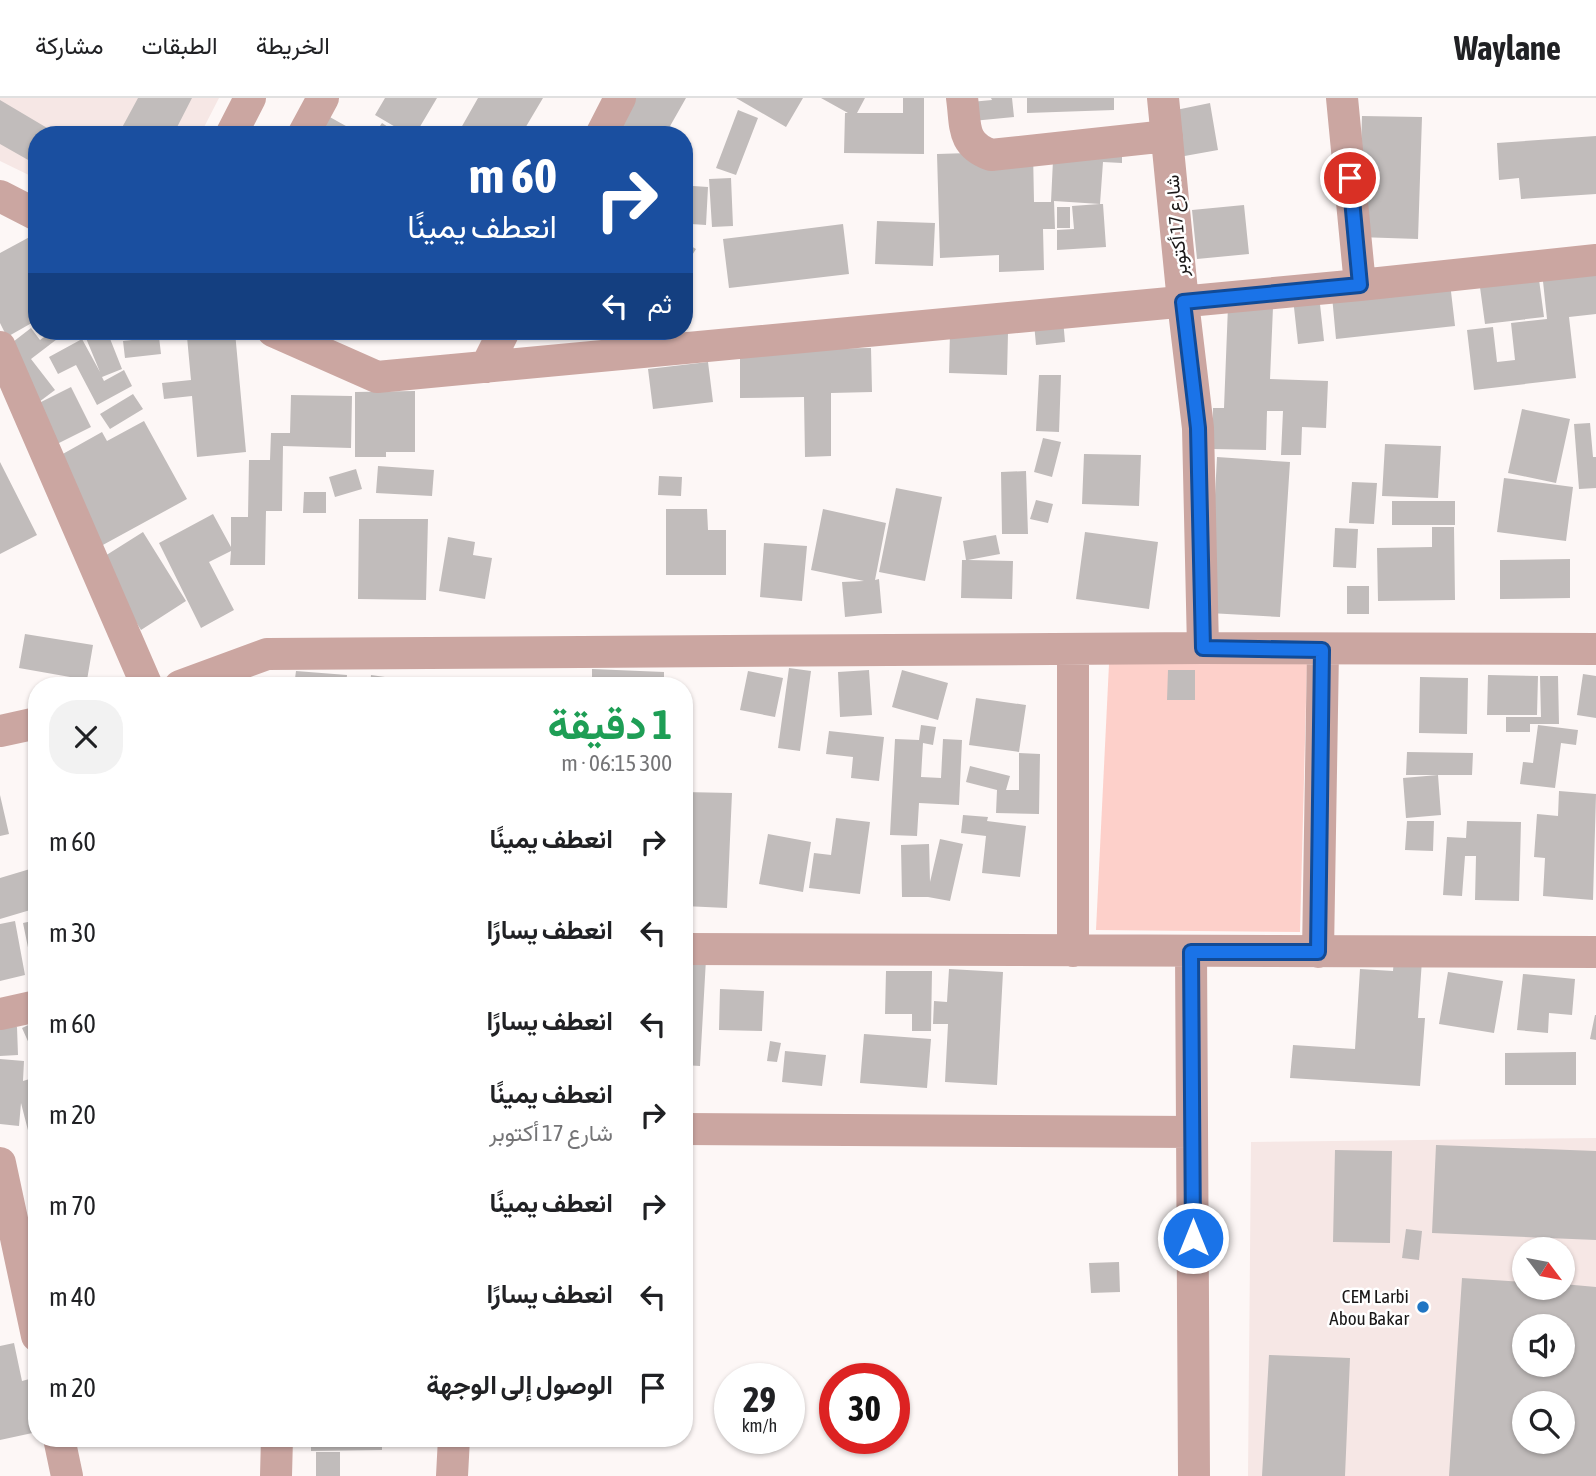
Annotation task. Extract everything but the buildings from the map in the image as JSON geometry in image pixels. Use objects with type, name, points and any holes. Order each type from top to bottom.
[{"type":"street","points":[[236,126],[250,98]]},
{"type":"street","points":[[308,126],[323,98]]},
{"type":"street","points":[[606,126],[620,98]]},
{"type":"street","points":[[962,98],[968,140],[978,150],[992,155],[1167,136]]},
{"type":"street","name":"شارع 17 أكتوبر","points":[[1163,98],[1198,428],[1203,648]]},
{"type":"street","points":[[1342,98],[1360,285]]},
{"type":"street","points":[[0,195],[28,210]]},
{"type":"street","points":[[293,340],[377,377],[1183,302],[1596,260]]},
{"type":"street","points":[[486,367],[500,340]]},
{"type":"street","points":[[0,347],[143,677]]},
{"type":"street","points":[[204,677],[267,654],[1203,648],[1596,649]]},
{"type":"street","points":[[1073,650],[1073,951]]},
{"type":"street","points":[[1318,952],[1322,650]]},
{"type":"street","points":[[0,731],[28,725]]},
{"type":"street","points":[[693,948],[1596,952]]},
{"type":"street","points":[[1191,952],[1194,1476]]},
{"type":"street","points":[[0,1014],[28,1008]]},
{"type":"street","points":[[693,1129],[1192,1132]]},
{"type":"street","points":[[0,1163],[15,1202],[28,1281]]},
{"type":"street","points":[[61,1447],[66,1476]]},
{"type":"street","points":[[276,1476],[277,1447]]},
{"type":"street","points":[[452,1476],[454,1447]]},
{"type":"shaded area","points":[[0,98],[219,98],[205,126],[28,126],[28,175],[0,161]]},
{"type":"shaded area","points":[[1307,663],[1300,932],[1096,930],[1109,664]]},
{"type":"shaded area","name":"CEM Larbi Abou Bakar","points":[[1596,1138],[1596,1476],[1248,1476],[1251,1142]]},
{"type":"place","name":"CEM Larbi Abou Bakar","points":[[1423,1307]]},
{"type":"route","points":[[1193,1238],[1191,952],[1318,952],[1322,650],[1203,648],[1198,428],[1183,302],[1360,285],[1350,178]]}]
